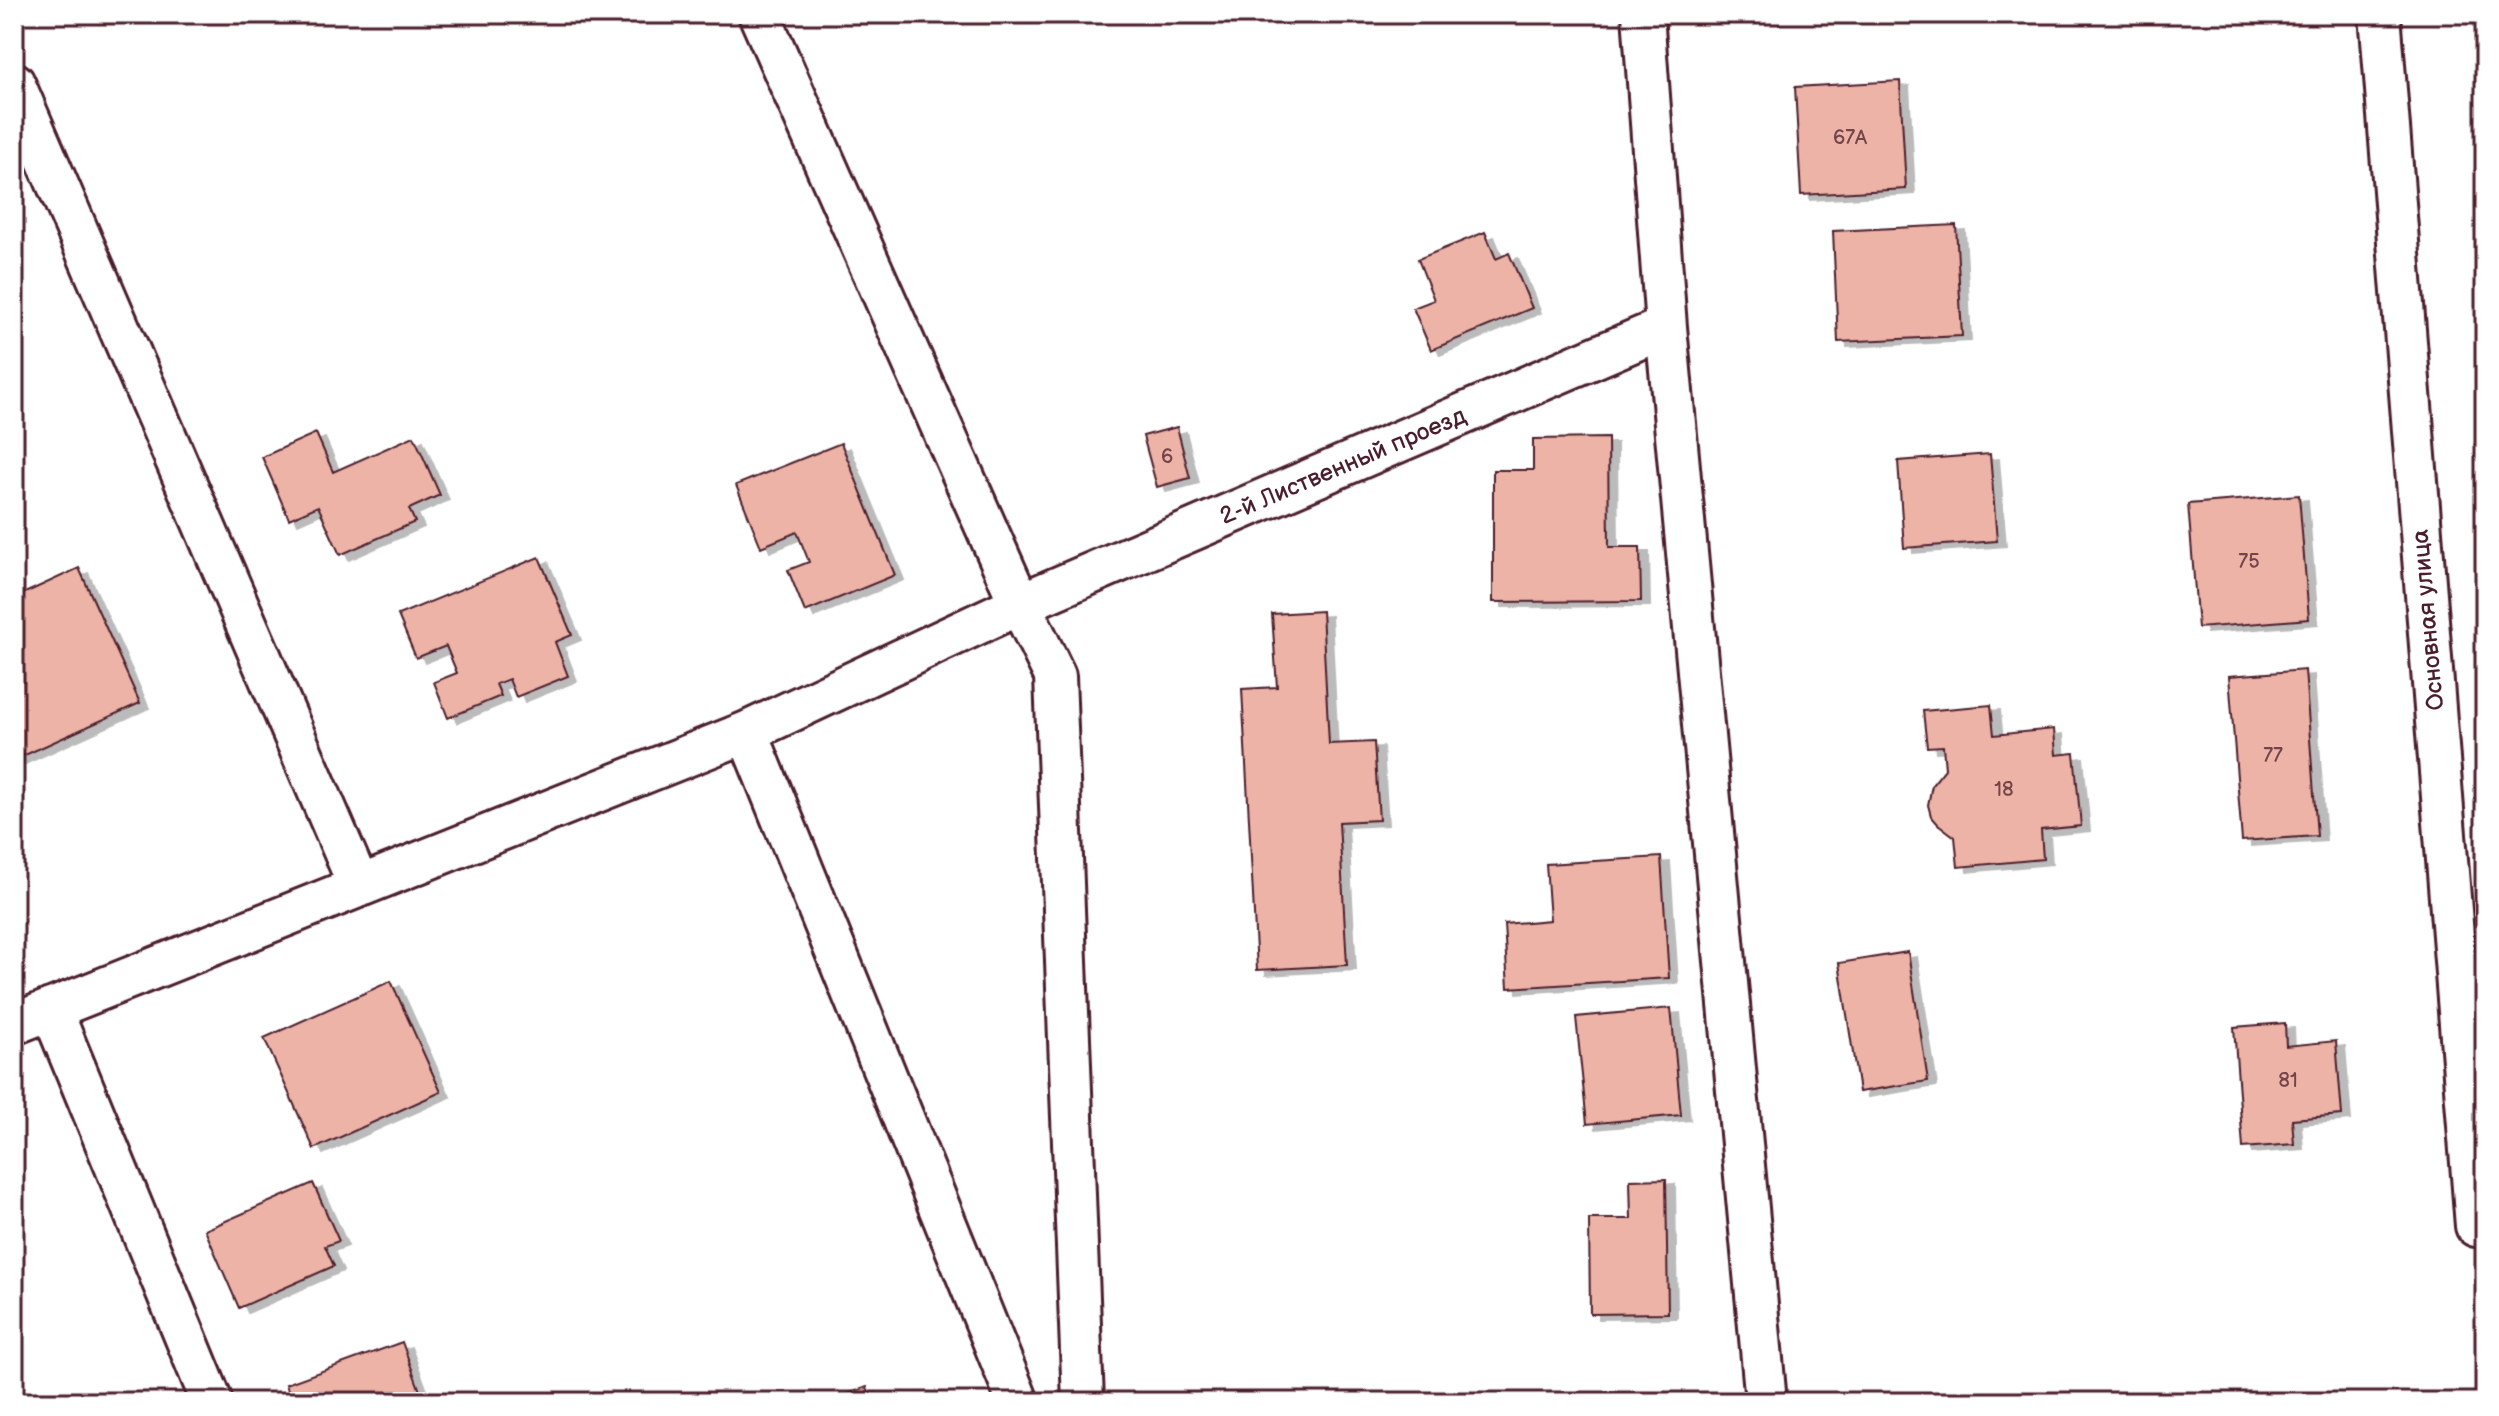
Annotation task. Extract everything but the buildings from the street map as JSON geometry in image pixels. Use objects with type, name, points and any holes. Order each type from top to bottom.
[{"type":"street","points":[[759,14],[1020,604],[1055,676],[1083,1402]]},
{"type":"street","points":[[1643,14],[1666,327],[1766,1402]]},
{"type":"street","name":"Основная улица","points":[[2380,14],[2476,1226]]},
{"type":"street","points":[[14,83],[359,886]]},
{"type":"street","name":"2-й Лиственный проезд","points":[[14,1024],[747,732],[1020,604],[1666,327]]},
{"type":"street","points":[[747,732],[1018,1402]]},
{"type":"street","points":[[51,1009],[212,1402]]}]
